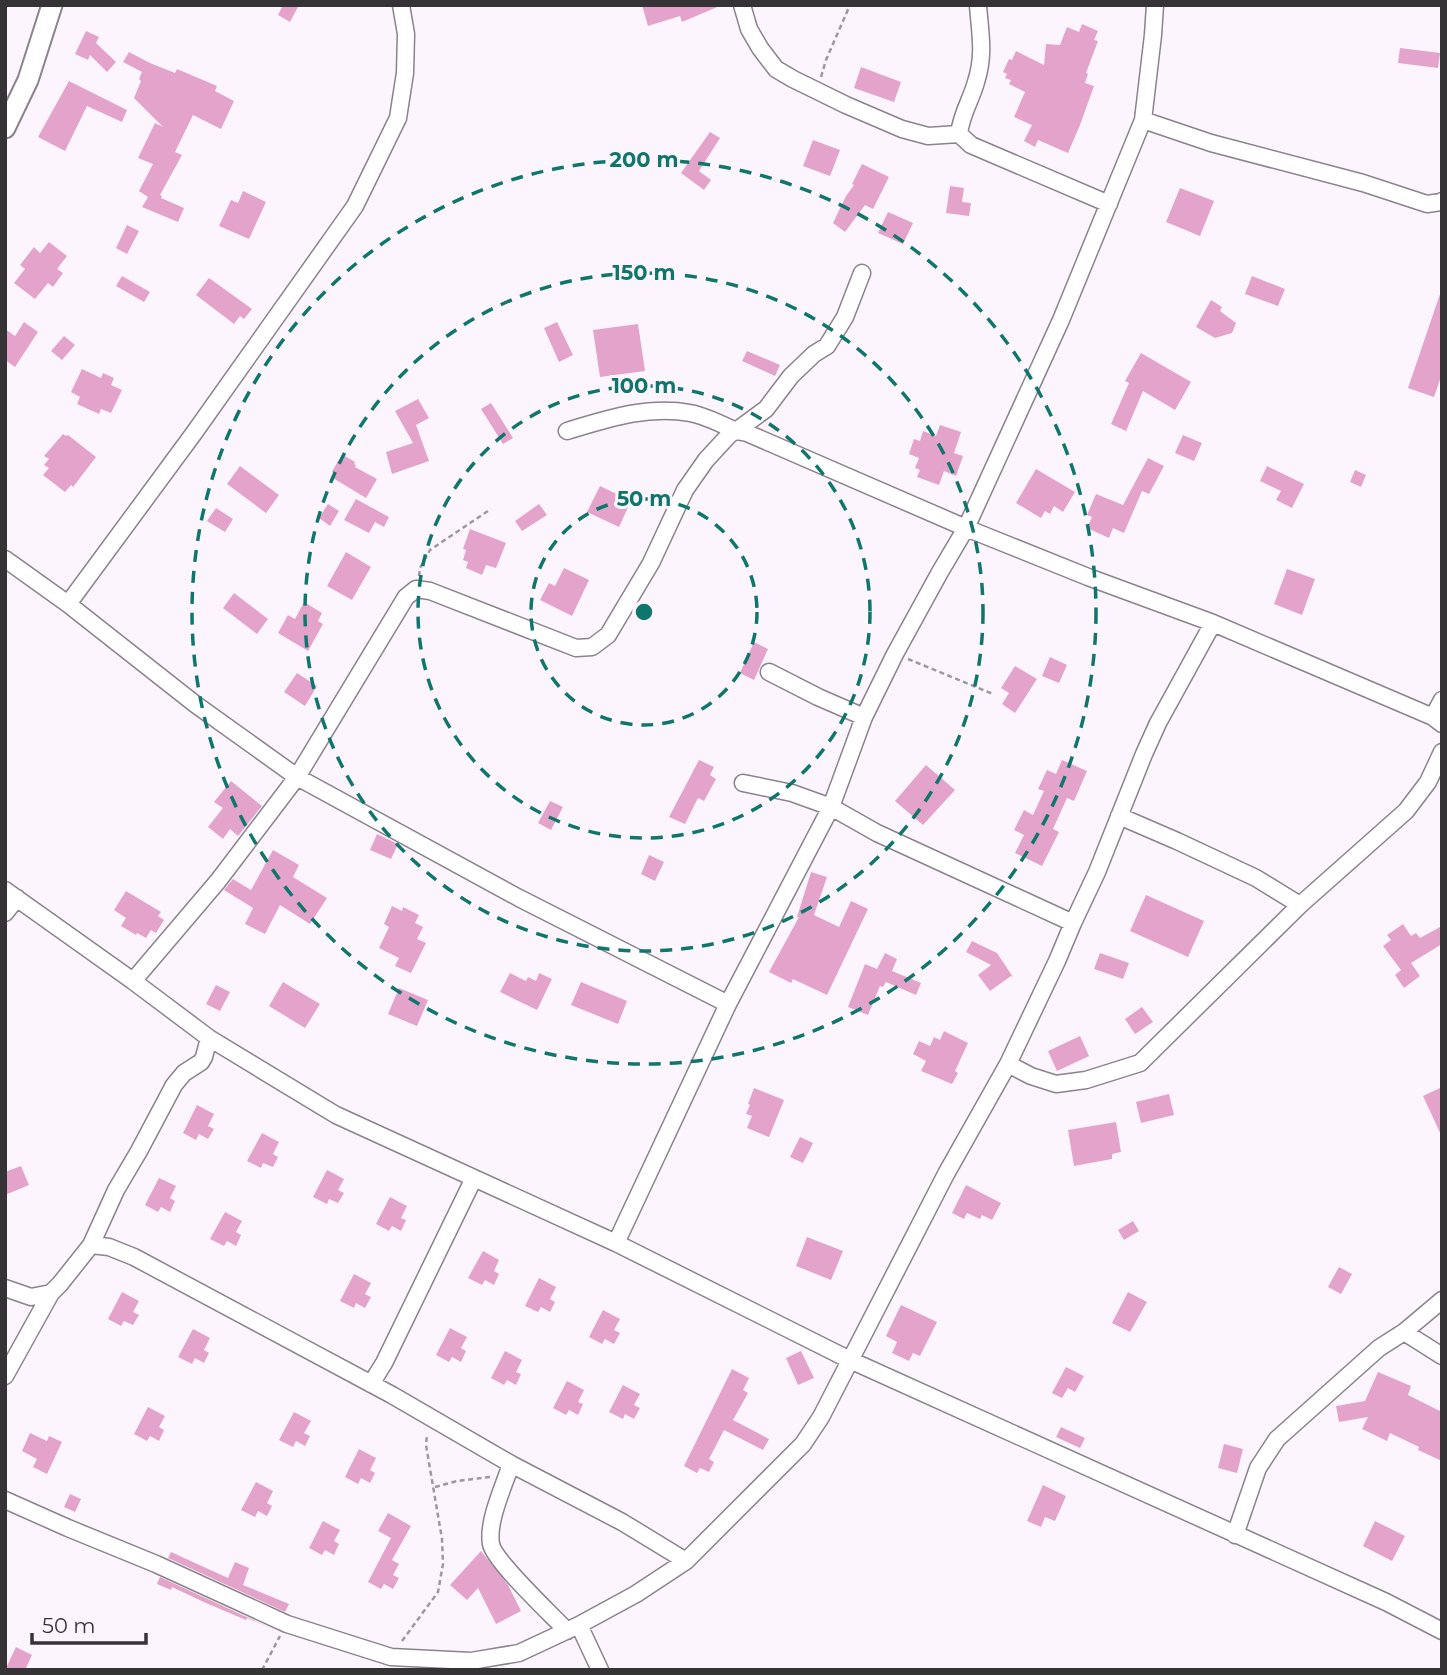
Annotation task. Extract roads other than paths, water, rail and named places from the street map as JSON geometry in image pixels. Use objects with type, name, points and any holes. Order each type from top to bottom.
[{"type":"street","points":[[5,128],[28,80],[52,5]]},
{"type":"street","points":[[68,604],[194,433],[355,206],[398,118],[405,72],[406,34],[401,5]]},
{"type":"street","points":[[742,5],[749,29],[760,48],[776,69],[793,79],[902,129],[928,135],[959,134],[971,145],[1109,204]]},
{"type":"street","points":[[959,134],[960,122],[976,82],[982,56],[978,5]]},
{"type":"street","points":[[616,1243],[728,1004],[831,807],[864,717],[895,654],[966,528],[1061,320],[1143,120],[1155,5]]},
{"type":"street","points":[[1143,120],[1211,143],[1363,183],[1427,204],[1442,202]]},
{"type":"street","points":[[133,981],[218,881],[297,777],[406,597],[416,589],[430,591],[576,648],[592,647],[608,635],[645,573],[685,490],[706,460],[730,435],[766,409],[791,376],[814,354],[827,346],[845,317],[862,273]]},
{"type":"street","points":[[567,431],[626,414],[658,411],[690,413],[747,433],[966,528],[1088,577],[1213,623],[1438,721],[1442,700]]},
{"type":"street","points":[[5,559],[68,604],[195,704],[297,777],[519,898],[728,1004]]},
{"type":"street","points":[[5,1500],[156,1564],[287,1624],[391,1657],[471,1661],[519,1653],[636,1594],[686,1561],[803,1444],[821,1417],[946,1174],[1008,1064],[1097,872],[1158,723],[1213,623]]},
{"type":"street","points":[[769,672],[818,698],[864,717]]},
{"type":"street","points":[[1008,1064],[1031,1076],[1056,1084],[1086,1080],[1140,1063],[1300,905],[1406,811],[1428,782],[1442,752]]},
{"type":"street","points":[[743,783],[792,793],[831,807],[877,832],[1073,923]]},
{"type":"street","points":[[1119,816],[1256,878],[1300,905]]},
{"type":"street","points":[[5,913],[11,894],[209,1038],[336,1115],[616,1243],[850,1360],[1386,1602],[1442,1631]]},
{"type":"street","points":[[5,1376],[51,1293],[92,1245],[116,1190],[174,1085],[184,1073],[201,1062],[209,1038]]},
{"type":"street","points":[[371,1384],[474,1178]]},
{"type":"street","points":[[92,1245],[109,1247],[134,1257],[428,1416],[509,1470],[622,1522],[686,1561]]},
{"type":"street","points":[[5,1288],[31,1297],[51,1293]]},
{"type":"street","points":[[1235,1535],[1258,1468],[1277,1439],[1379,1348],[1404,1332],[1442,1300]]},
{"type":"street","points":[[1404,1332],[1442,1356]]},
{"type":"street","points":[[509,1470],[492,1522],[491,1546],[500,1561],[573,1628],[600,1670]]}]
